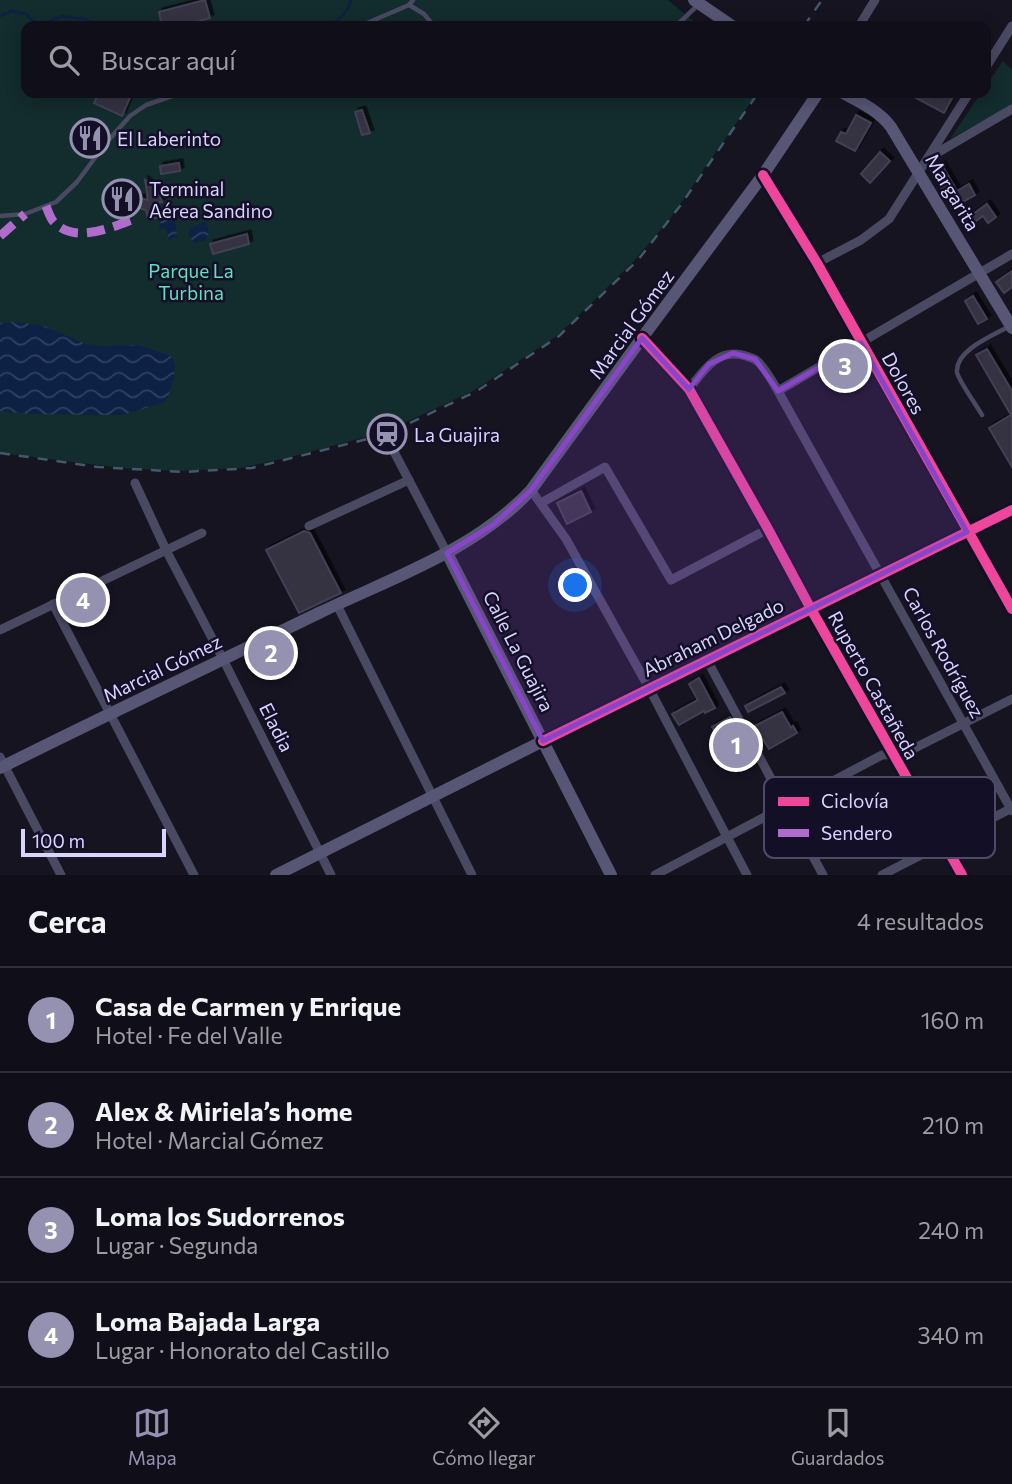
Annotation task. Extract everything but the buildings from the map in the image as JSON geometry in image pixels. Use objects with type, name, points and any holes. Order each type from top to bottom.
[{"type":"main road","points":[[697,2],[725,21]]},
{"type":"main road","name":"Marcial Gómez","points":[[2,764],[447,553],[493,525],[514,508],[531,490],[763,175],[815,98]]},
{"type":"main road","name":"Margarita","points":[[852,98],[885,118],[1011,327]]},
{"type":"main road","name":"Calle La Guajira","points":[[447,553],[611,875]]},
{"type":"main road","name":"Abraham Delgado","points":[[276,875],[543,741]]},
{"type":"street","points":[[862,21],[875,0]]},
{"type":"street","points":[[991,59],[1012,26]]},
{"type":"street","points":[[817,263],[861,240],[889,219],[967,98]]},
{"type":"street","points":[[928,157],[1012,109]]},
{"type":"street","name":"Dolores","points":[[763,175],[817,263],[1012,609]]},
{"type":"street","points":[[778,391],[1012,254]]},
{"type":"street","name":"Ruperto Castañeda","points":[[642,338],[689,389],[905,777]]},
{"type":"street","name":"Carlos Rodríguez","points":[[689,389],[709,364],[720,357],[733,353],[755,359],[761,365],[994,777]]},
{"type":"street","name":"Calle La Guajira","points":[[391,446],[447,553]]},
{"type":"street","points":[[541,503],[605,467],[671,580],[768,528]]},
{"type":"street","points":[[309,526],[409,480]]},
{"type":"street","name":"Eladia","points":[[135,483],[166,550],[331,875]]},
{"type":"street","points":[[531,490],[566,539],[649,688],[747,875]]},
{"type":"street","name":"Abraham Delgado","points":[[543,741],[1012,510]]},
{"type":"street","points":[[0,630],[202,533]]},
{"type":"street","points":[[53,604],[194,875]]},
{"type":"street","points":[[337,605],[472,875]]},
{"type":"street","points":[[707,660],[770,777]]},
{"type":"street","points":[[841,777],[882,755],[903,754],[1012,699]]},
{"type":"street","points":[[2,764],[61,875]]},
{"type":"street","name":"Carlos Rodríguez","points":[[995,779],[1012,809]]},
{"type":"street","points":[[995,818],[1012,809]]},
{"type":"street","points":[[655,875],[764,818]]},
{"type":"street","points":[[813,858],[822,875]]},
{"type":"street","points":[[882,875],[916,858]]},
{"type":"street","name":"Ruperto Castañeda","points":[[952,858],[962,875]]},
{"type":"lane","points":[[371,21],[411,2],[430,21]]},
{"type":"lane","points":[[680,21],[697,2]]},
{"type":"lane","points":[[0,216],[25,214],[56,202],[77,182],[130,116],[146,105],[166,98]]},
{"type":"lane","points":[[982,415],[957,374],[958,362],[969,348],[1011,327]]},
{"type":"highlighted area","points":[[642,338],[689,389],[709,364],[733,353],[755,359],[778,391],[861,343],[967,532],[543,741],[447,553],[493,525],[531,490]]},
{"type":"green space","name":"Parque La Turbina","points":[[0,0],[668,0],[693,21],[21,21],[21,98],[754,98],[669,220],[634,261],[554,338],[473,391],[385,432],[242,468],[177,471],[122,468],[0,453]]},
{"type":"green space","points":[[1003,61],[1012,70],[1012,105],[950,139],[978,98],[991,98],[991,79]]},
{"type":"water","points":[[167,206],[174,207],[177,236],[169,241],[166,229],[159,229]]},
{"type":"water","points":[[206,221],[209,233],[206,240],[194,243],[188,234],[190,229]]},
{"type":"water","points":[[17,322],[44,326],[86,344],[137,345],[166,354],[172,357],[175,365],[168,397],[163,403],[122,415],[0,411],[0,323]]},
{"type":"waterway","points":[[336,21],[348,9],[351,0]]},
{"type":"waterway","points":[[0,16],[12,11],[26,14],[33,21]]},
{"type":"waterway","points":[[51,21],[62,16],[88,21]]},
{"type":"railway","points":[[807,21],[822,0]]},
{"type":"railway","points":[[0,453],[98,467],[183,472],[252,468],[387,434],[477,391],[559,336],[638,260],[680,206],[755,98]]},
{"type":"marked path","points":[[46,206],[53,221],[71,232],[93,232],[135,219]]},
{"type":"marked path","points":[[0,236],[25,214]]},
{"type":"cycle path","points":[[763,175],[817,263],[1012,609]]},
{"type":"cycle path","points":[[642,338],[689,389],[906,777]]},
{"type":"cycle path","points":[[543,741],[1012,510]]},
{"type":"cycle path","points":[[952,858],[962,875]]},
{"type":"place","name":"El Laberinto","points":[[90,138]]},
{"type":"place","name":"Terminal Aérea Sandino","points":[[122,199]]},
{"type":"place","name":"Loma los Sudorrenos","points":[[845,366]]},
{"type":"place","name":"La Guajira","points":[[387,434]]},
{"type":"place","name":"Loma Bajada Larga","points":[[83,600]]},
{"type":"place","name":"Alex & Miriela’s home","points":[[271,653]]},
{"type":"place","name":"Casa de Carmen y Enrique","points":[[736,745]]}]
